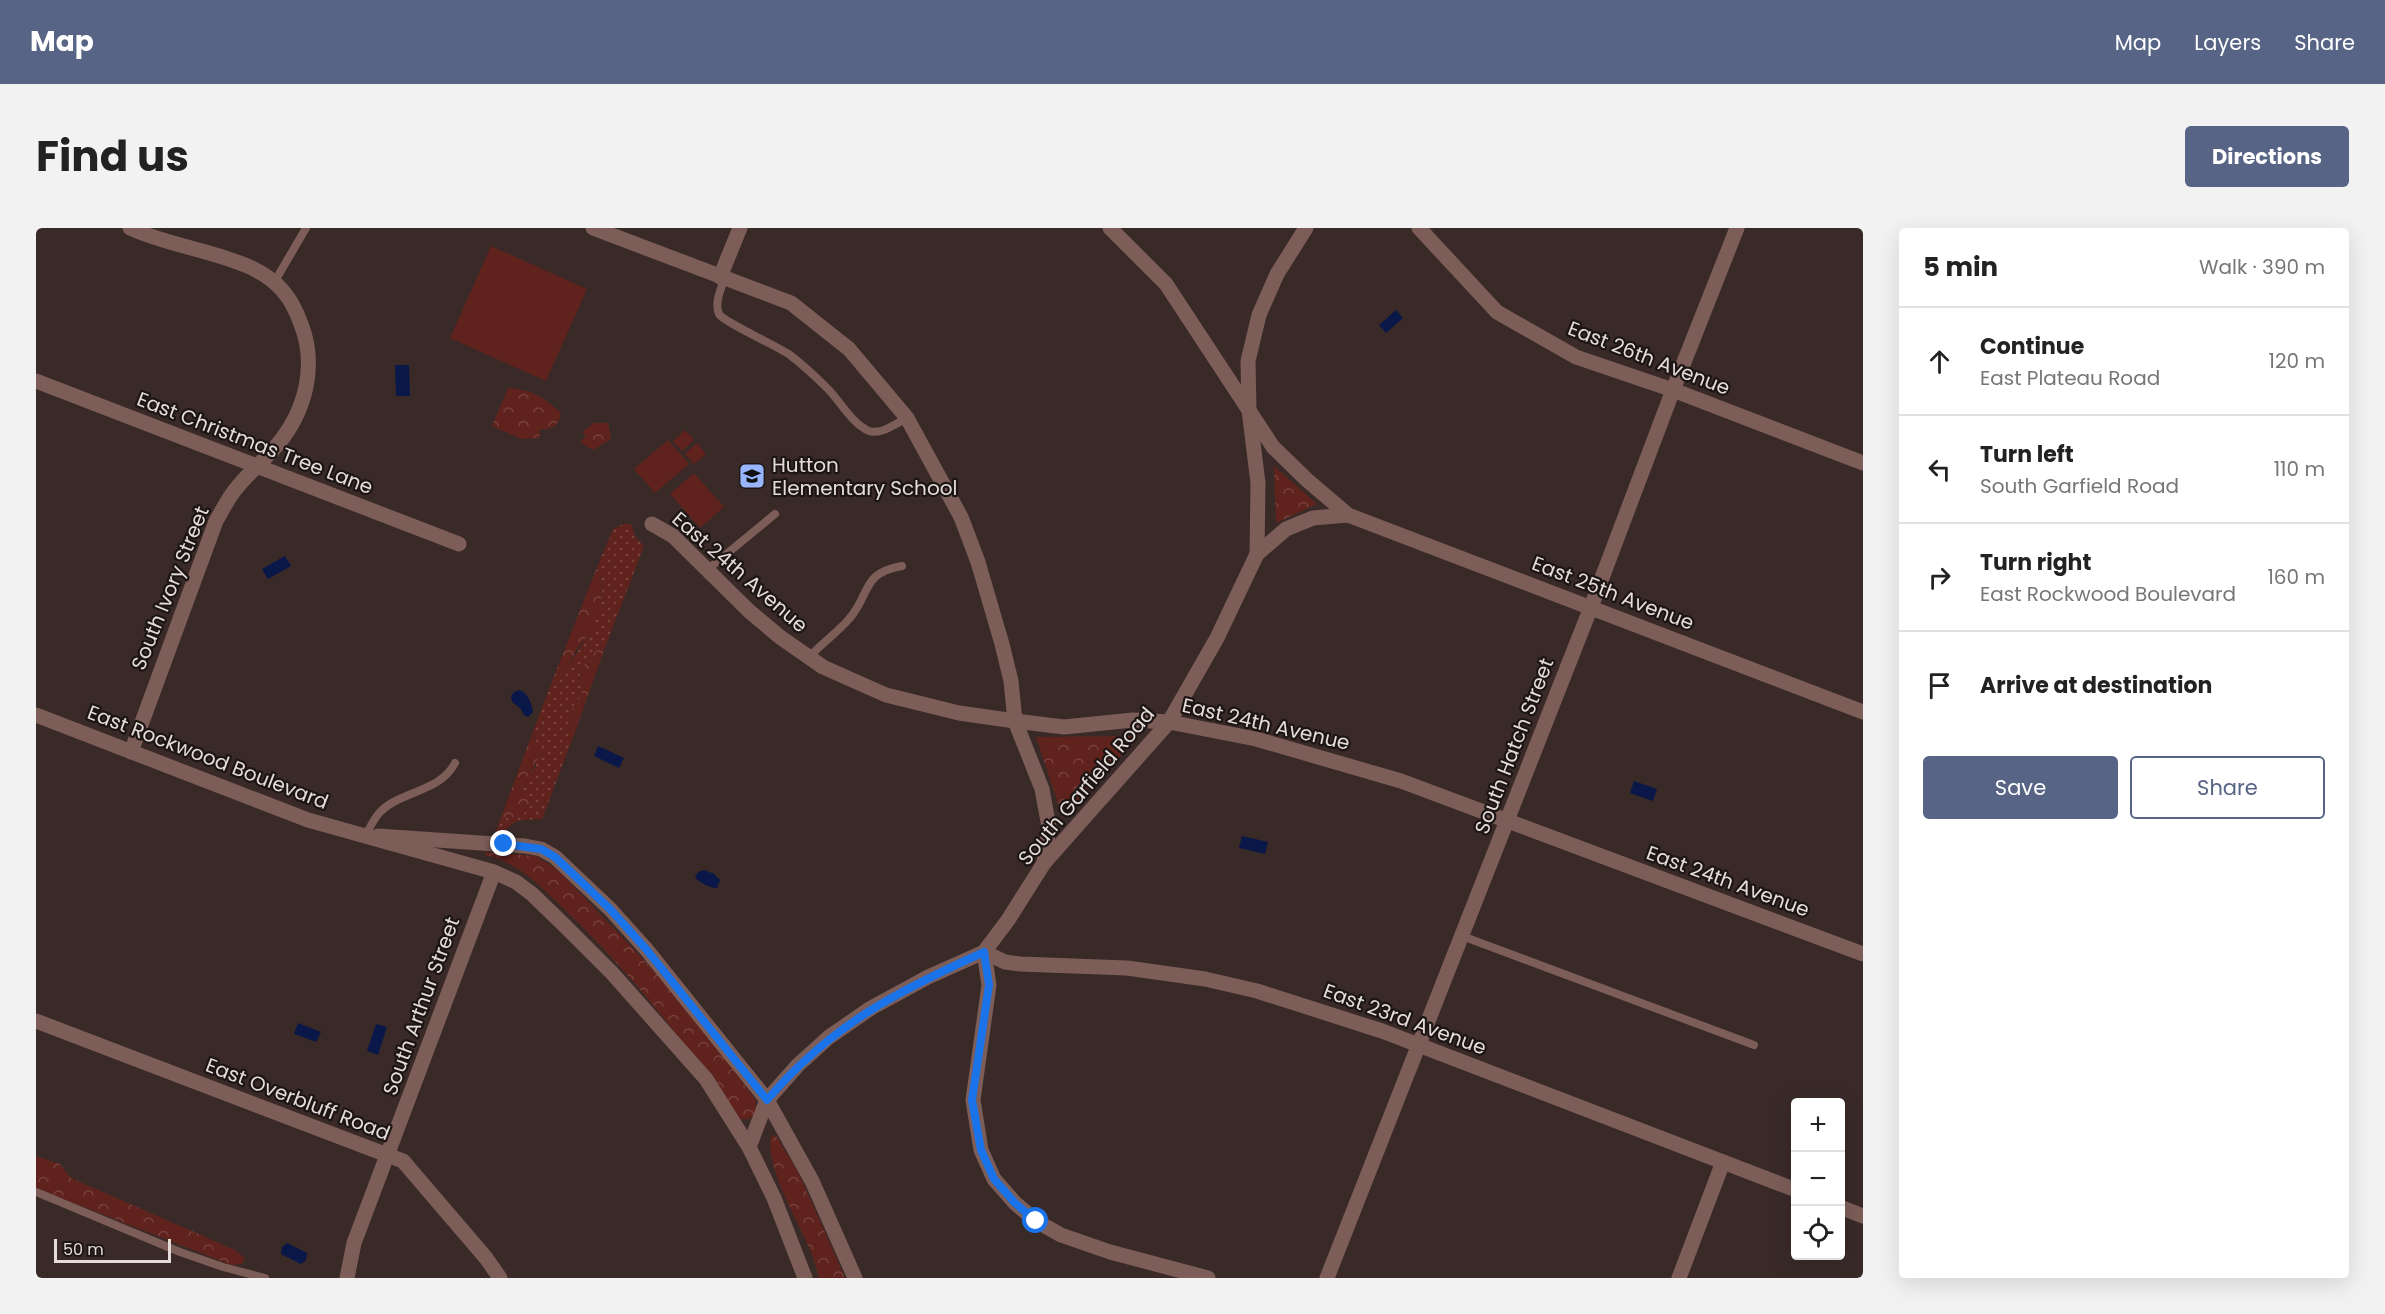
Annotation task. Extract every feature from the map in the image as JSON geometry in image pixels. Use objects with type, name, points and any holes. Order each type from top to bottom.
[{"type":"street","points":[[130,228],[157,240],[230,259],[275,281]]},
{"type":"street","points":[[593,228],[791,303],[849,349],[908,418],[961,517],[978,562],[1007,662],[1015,721],[1042,789],[1049,827],[1044,863]]},
{"type":"street","points":[[722,278],[740,228]]},
{"type":"street","points":[[1110,228],[1166,284],[1249,410]]},
{"type":"street","name":"South Garfield Road","points":[[749,1147],[767,1100],[798,1065],[822,1044],[871,1008],[928,977],[984,952],[1008,920],[1044,863],[1169,722],[1217,638],[1257,554],[1258,483],[1249,410],[1248,361],[1259,315],[1277,274],[1306,228]]},
{"type":"street","name":"East 26th Avenue","points":[[1419,228],[1497,312],[1576,357],[1672,390],[1863,462]]},
{"type":"street","name":"South Hatch Street","points":[[1327,1278],[1591,607],[1672,390],[1737,228]]},
{"type":"street","name":"South Ivory Street","points":[[131,752],[216,521],[233,492],[290,428],[300,407],[307,382],[309,354],[304,330],[294,305],[275,281]]},
{"type":"street","name":"East Christmas Tree Lane","points":[[36,381],[459,544]]},
{"type":"street","name":"East 25th Avenue","points":[[1249,410],[1273,447],[1348,516],[1863,712]]},
{"type":"street","name":"East 25th Avenue","points":[[1257,554],[1286,529],[1312,518],[1348,516]]},
{"type":"street","name":"East 24th Avenue","points":[[652,524],[673,536],[764,624],[809,657],[846,679],[886,695],[959,713],[1064,727],[1133,720],[1169,722],[1256,739],[1401,781],[1863,954]]},
{"type":"street","name":"East Rockwood Boulevard","points":[[36,715],[308,820],[494,872],[516,882],[532,894],[612,973],[706,1079],[749,1147],[774,1198],[806,1278]]},
{"type":"street","name":"East Rockwood Boulevard","points":[[366,835],[504,844],[541,849],[555,857],[610,909],[646,949],[767,1100],[812,1181],[855,1278]]},
{"type":"street","name":"South Arthur Street","points":[[347,1278],[354,1243],[494,872]]},
{"type":"street","points":[[984,952],[989,985],[972,1100],[981,1150],[994,1179],[1015,1203],[1036,1221],[1061,1235],[1110,1252],[1174,1267],[1208,1278]]},
{"type":"street","name":"East 23rd Avenue","points":[[984,952],[1005,962],[1020,964],[1127,968],[1205,978],[1340,1016],[1419,1044],[1791,1188]]},
{"type":"street","name":"East Overbluff Road","points":[[36,1021],[388,1155],[408,1165],[500,1278]]},
{"type":"street","points":[[1679,1278],[1723,1162]]},
{"type":"street","points":[[1845,1209],[1863,1216]]},
{"type":"lane","points":[[275,281],[306,228]]},
{"type":"lane","points":[[722,278],[717,305],[719,315],[790,355],[826,387],[860,425],[871,431],[880,432],[908,418]]},
{"type":"lane","points":[[707,570],[775,514]]},
{"type":"lane","points":[[809,657],[848,620],[871,581],[880,573],[902,566]]},
{"type":"lane","points":[[366,835],[381,811],[434,783],[452,769],[455,763]]},
{"type":"lane","points":[[1462,936],[1754,1045]]},
{"type":"lane","points":[[36,1192],[180,1252],[265,1278]]},
{"type":"green space","points":[[491,246],[587,289],[546,381],[450,338]]},
{"type":"green space","points":[[508,388],[531,392],[549,403],[561,413],[556,424],[551,428],[539,430],[540,438],[521,439],[492,426]]},
{"type":"green space","points":[[594,423],[608,423],[611,439],[593,450],[580,442],[586,437],[582,432]]},
{"type":"green space","points":[[685,430],[694,440],[682,451],[673,441]]},
{"type":"green space","points":[[668,440],[689,464],[655,493],[634,469]]},
{"type":"green space","points":[[697,443],[706,454],[694,464],[685,454]]},
{"type":"green space","points":[[1274,466],[1317,504],[1276,523]]},
{"type":"green space","points":[[694,473],[724,507],[700,528],[670,494]]},
{"type":"green space","points":[[626,523],[632,525],[635,537],[644,546],[604,650],[598,649],[586,662],[579,677],[582,689],[580,698],[573,706],[570,727],[575,732],[542,819],[519,821],[510,825],[504,835],[495,834],[501,817],[511,818],[526,777],[536,767],[536,739],[532,734],[555,674],[562,674],[578,652],[593,623],[602,593],[602,579],[597,567],[613,529]]},
{"type":"green space","points":[[597,567],[602,581],[602,590],[594,625],[562,674],[555,674]]},
{"type":"green space","points":[[598,649],[604,650],[575,732],[570,727],[573,706],[580,698],[582,689],[579,678],[586,662]]},
{"type":"green space","points":[[532,734],[537,742],[538,757],[521,790],[531,797],[531,804],[523,815],[511,818],[501,817]]},
{"type":"green space","points":[[1139,736],[1063,818],[1036,737]]},
{"type":"green space","points":[[486,852],[536,856],[558,870],[660,977],[707,1034],[755,1099],[756,1108],[751,1118],[739,1118],[658,1011],[590,935],[530,877],[509,864],[485,855]]},
{"type":"green space","points":[[772,1135],[777,1137],[799,1174],[845,1278],[819,1278],[811,1252],[777,1176],[770,1146]]},
{"type":"green space","points":[[36,1156],[60,1164],[71,1178],[235,1250],[245,1258],[242,1264],[231,1265],[36,1188]]},
{"type":"shaded area","points":[[1396,310],[1403,318],[1386,333],[1379,325]]},
{"type":"shaded area","points":[[395,365],[409,365],[410,396],[396,396]]},
{"type":"shaded area","points":[[285,556],[291,566],[268,579],[262,569]]},
{"type":"shaded area","points":[[520,690],[532,705],[533,712],[528,717],[512,702],[511,696]]},
{"type":"shaded area","points":[[598,746],[624,758],[619,768],[594,756]]},
{"type":"shaded area","points":[[1634,781],[1657,789],[1653,801],[1630,793]]},
{"type":"shaded area","points":[[1242,836],[1268,842],[1265,854],[1239,848]]},
{"type":"shaded area","points":[[704,870],[714,874],[720,880],[717,888],[705,885],[695,877],[698,872]]},
{"type":"shaded area","points":[[298,1023],[321,1032],[316,1042],[294,1034]]},
{"type":"shaded area","points":[[376,1024],[387,1027],[378,1055],[367,1051]]},
{"type":"shaded area","points":[[287,1243],[307,1253],[306,1260],[301,1264],[281,1254],[282,1247]]},
{"type":"place","name":"Hutton Elementary School","points":[[752,476]]},
{"type":"route","points":[[504,844],[546,851],[610,909],[646,949],[767,1100],[798,1065],[830,1037],[871,1008],[928,977],[984,952],[989,985],[972,1100],[981,1150],[994,1179],[1015,1203],[1036,1221]]}]
